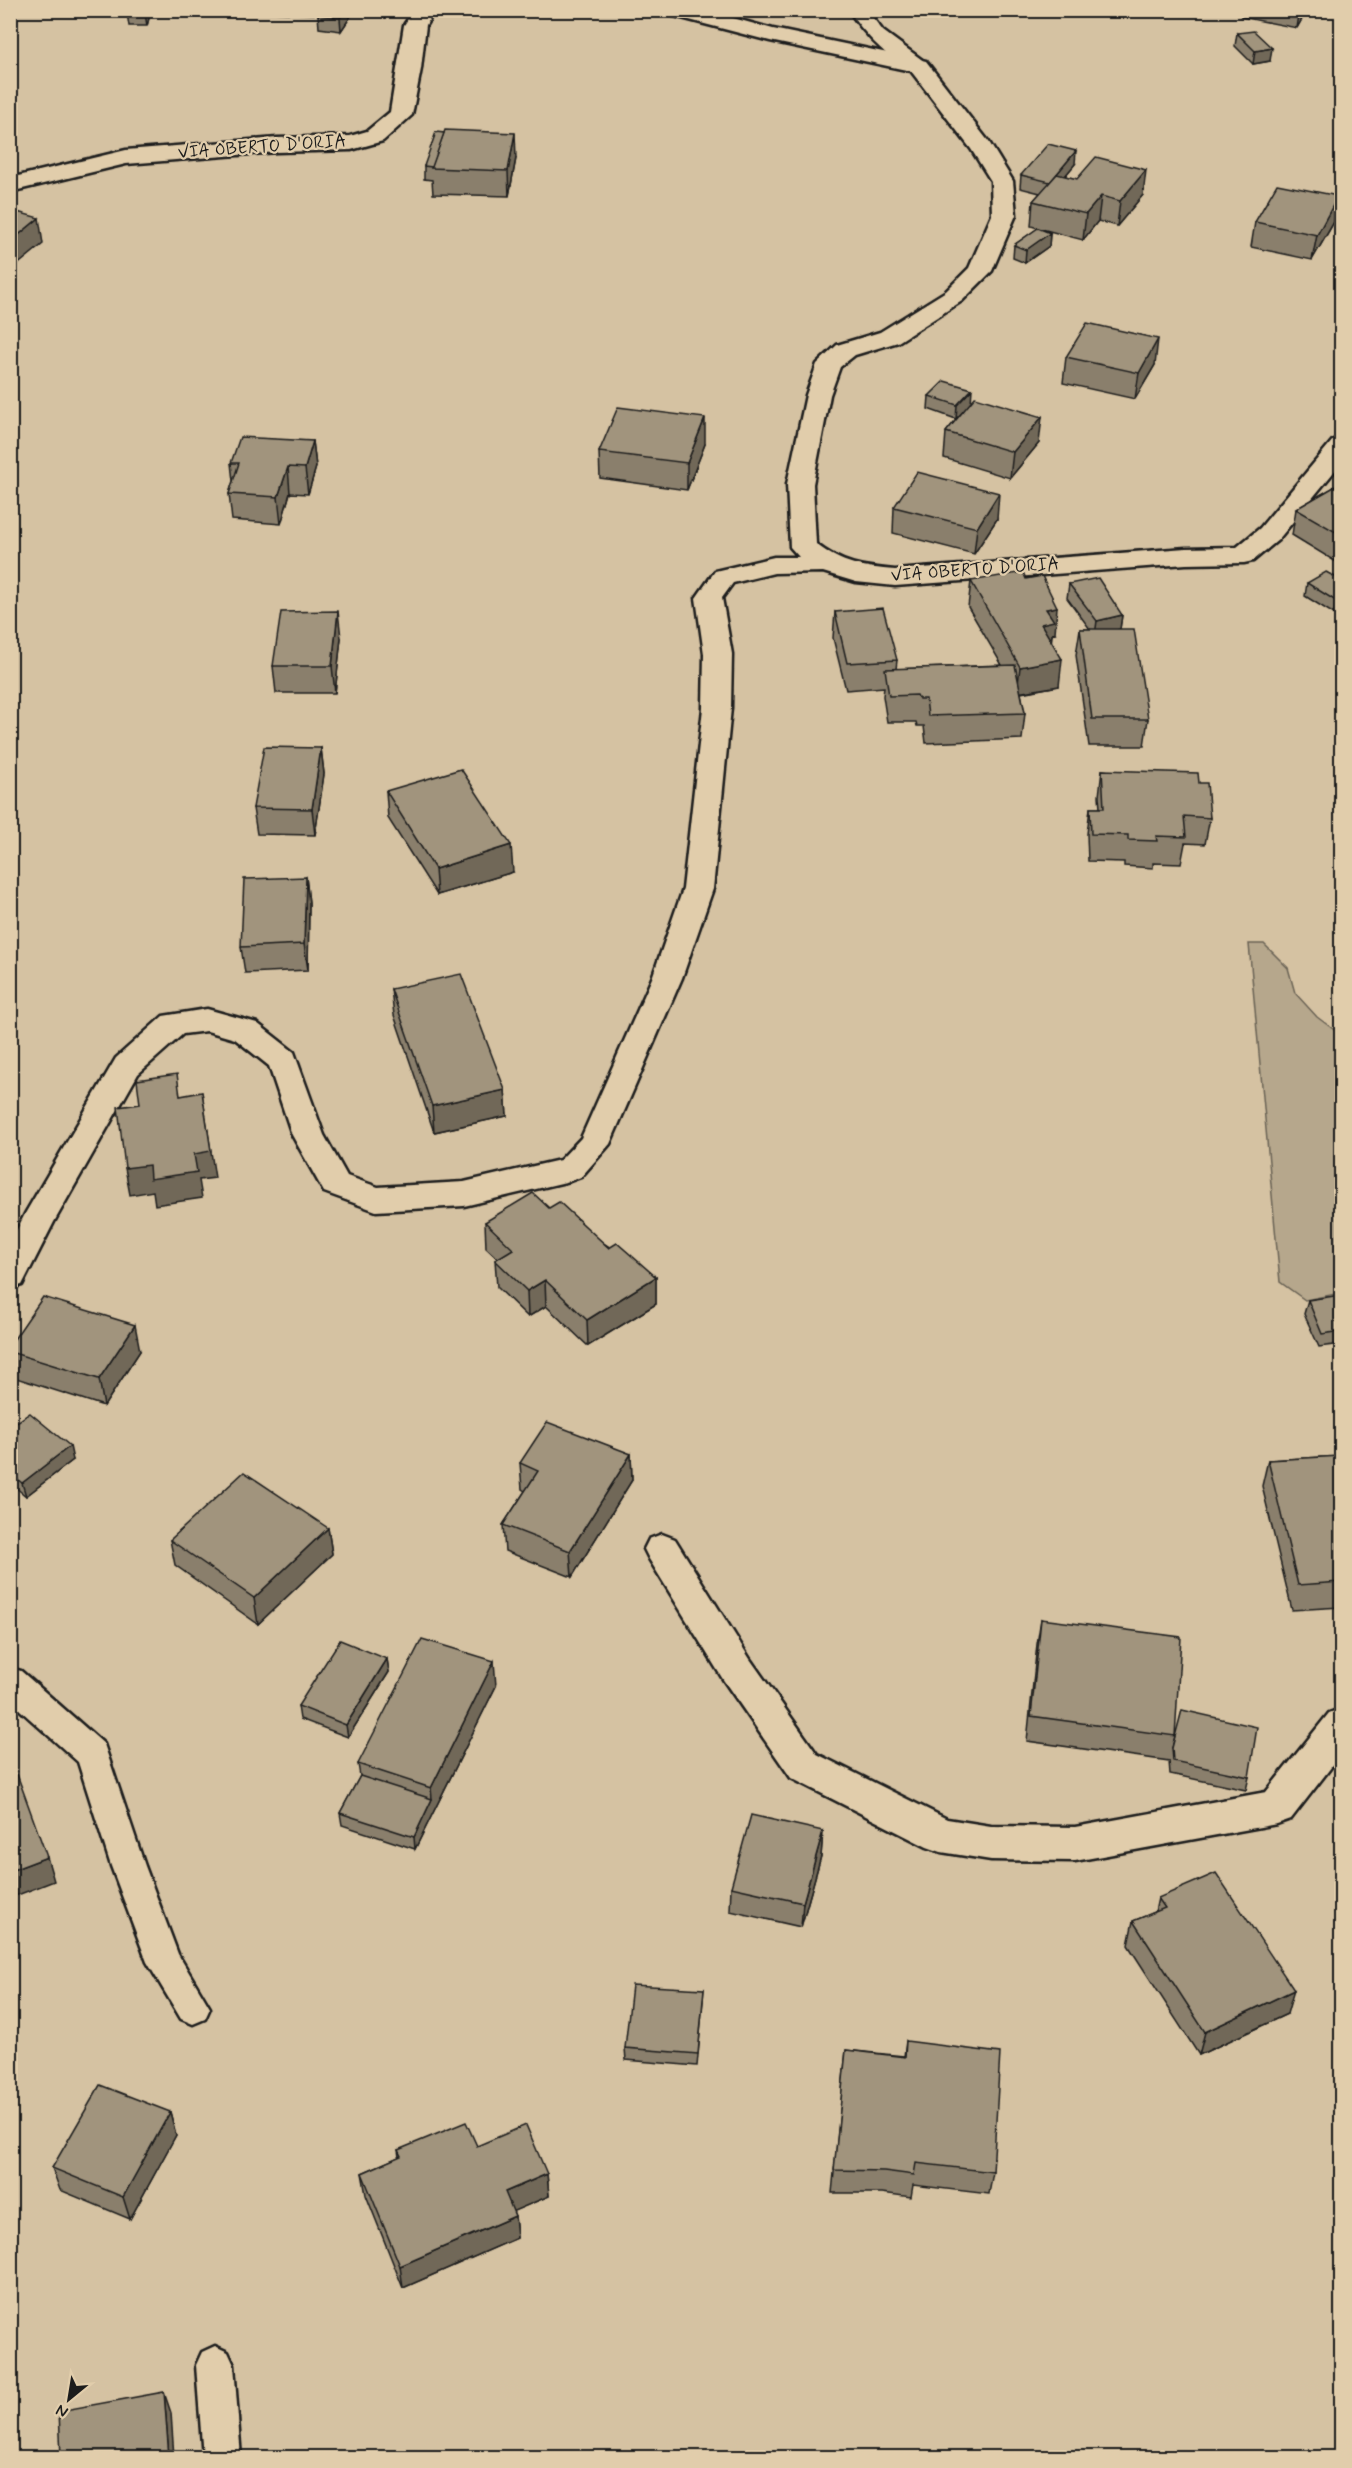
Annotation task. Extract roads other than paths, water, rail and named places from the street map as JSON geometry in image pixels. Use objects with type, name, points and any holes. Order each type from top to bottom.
[{"type":"street","name":"VIA OBERTO D'ORIA","points":[[10,185],[126,157],[351,143],[375,136],[401,115],[410,69],[414,26],[424,10]]},
{"type":"street","points":[[678,10],[770,35],[918,66]]},
{"type":"street","name":"VIA OBERTO D'ORIA","points":[[918,66],[981,147],[1002,181],[1004,215],[980,271],[954,296],[889,337],[846,350],[829,364],[818,395],[800,484],[803,547],[825,564],[856,574],[895,578],[1186,556],[1244,555],[1269,534],[1341,446]]},
{"type":"street","points":[[10,1276],[38,1221],[127,1066],[174,1024],[207,1020],[246,1031],[283,1060],[308,1136],[335,1184],[376,1199],[464,1194],[570,1169],[594,1144],[667,978],[698,889],[717,708],[718,654],[709,598],[724,577],[774,565],[825,564]]},
{"type":"street","points":[[662,1549],[737,1670],[804,1766],[941,1835],[991,1843],[1075,1844],[1277,1807],[1341,1724]]},
{"type":"lane","points":[[858,10],[863,22],[882,40],[918,66]]},
{"type":"lane","points":[[10,1681],[92,1754],[128,1866],[164,1962],[193,2008]]},
{"type":"lane","points":[[215,2365],[222,2457]]}]
